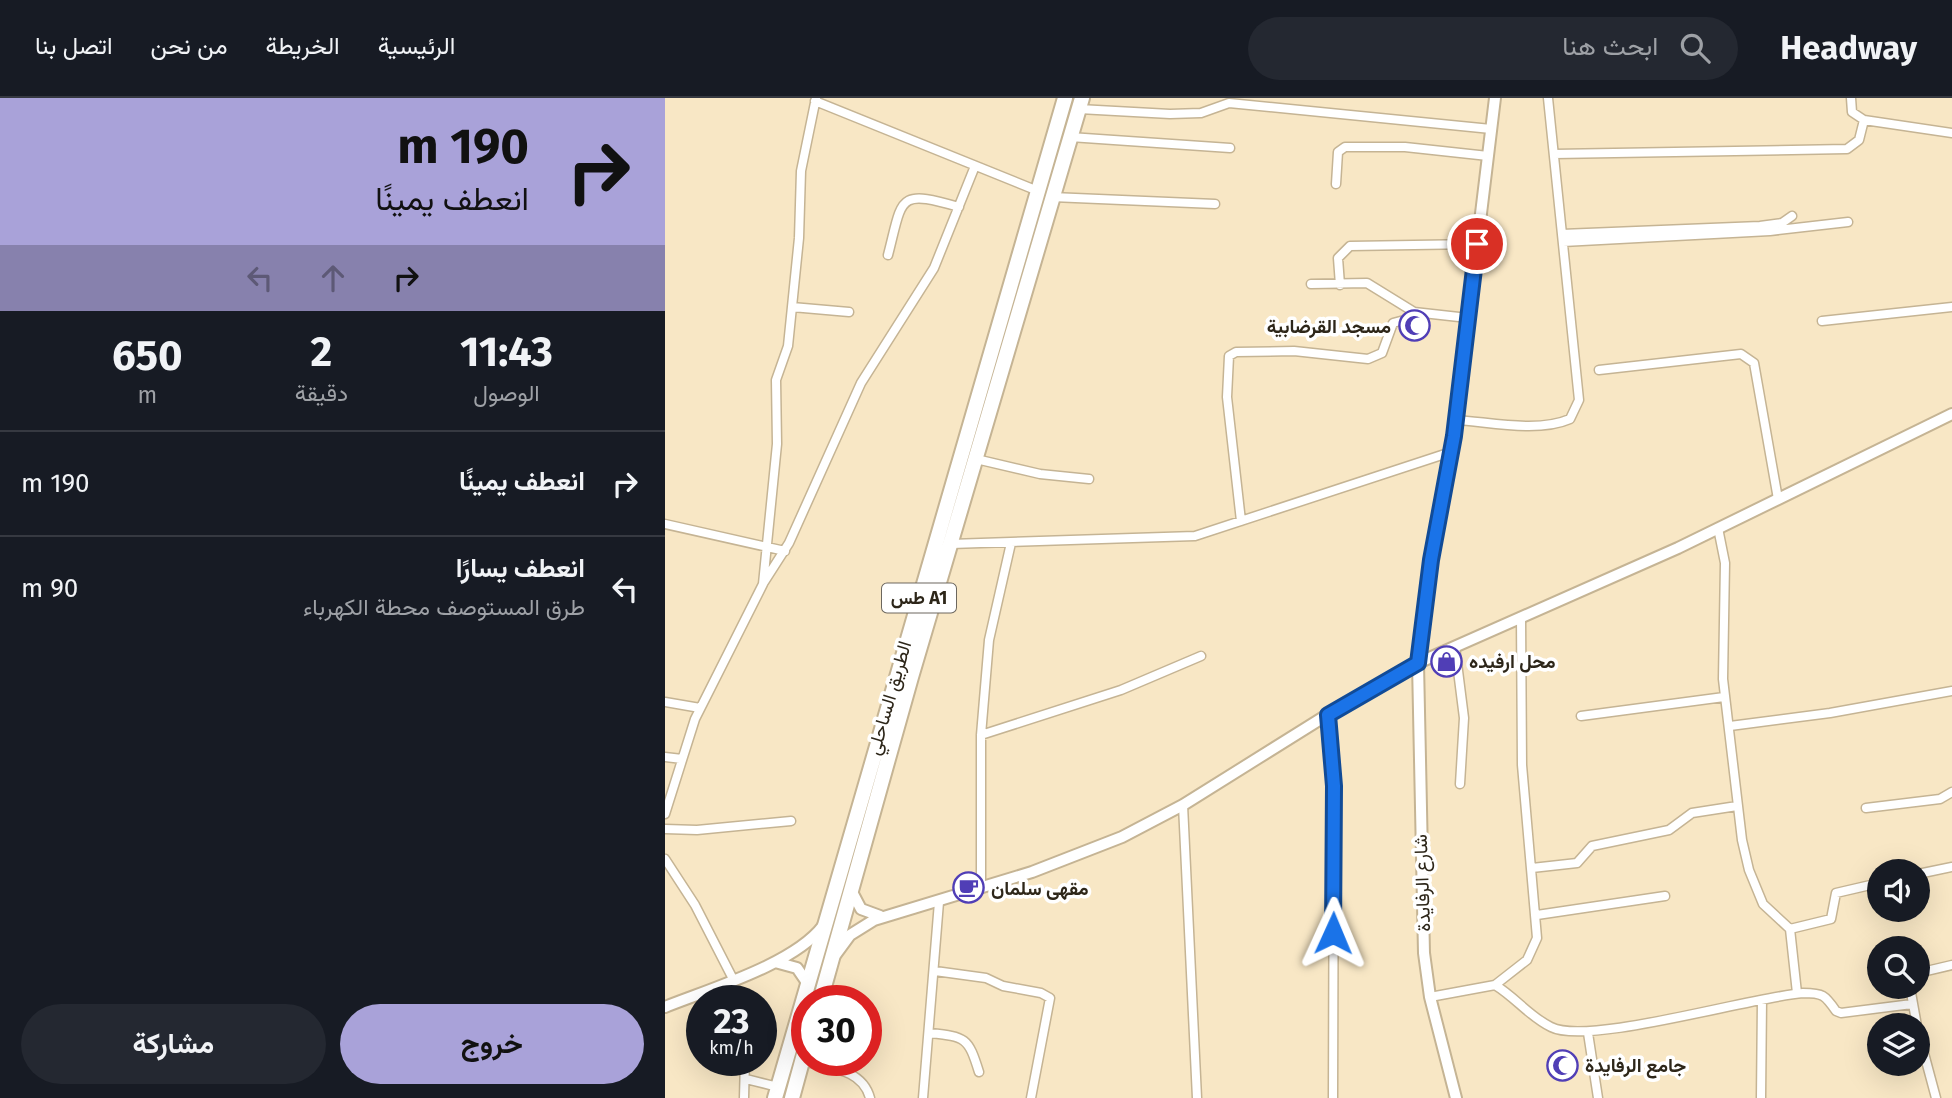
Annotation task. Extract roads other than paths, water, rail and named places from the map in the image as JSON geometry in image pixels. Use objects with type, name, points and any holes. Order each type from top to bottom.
[{"type":"highway","name":"الطريق الساحلي","points":[[777,1093],[1065,98]]},
{"type":"highway","name":"الطريق الساحلي","points":[[825,985],[851,883],[1080,103]]},
{"type":"highway","points":[[792,1098],[798,1076]]},
{"type":"main road","name":"شارع الرفايدة","points":[[1456,1098],[1430,997],[1422,913],[1418,663],[1431,560],[1456,420],[1495,98]]},
{"type":"main road","points":[[830,967],[850,935],[866,924],[1098,848],[1182,804],[1418,663],[1718,528],[1952,414]]},
{"type":"main road","points":[[851,883],[854,900],[861,909],[883,917]]},
{"type":"main road","points":[[722,985],[802,947],[825,923]]},
{"type":"main road","points":[[772,962],[785,962],[797,968],[808,984]]},
{"type":"main road","points":[[665,1007],[686,1002]]},
{"type":"street","points":[[1456,420],[1550,424],[1570,419],[1579,400],[1548,98]]},
{"type":"street","points":[[1851,98],[1852,112],[1864,120],[1952,133]]},
{"type":"street","points":[[762,584],[777,444],[775,387],[788,346],[801,171],[816,100],[1038,191]]},
{"type":"street","points":[[1080,103],[1180,114],[1201,113],[1230,100],[1492,129]]},
{"type":"street","points":[[1554,154],[1847,149],[1859,140],[1864,120]]},
{"type":"street","points":[[1070,137],[1230,148]]},
{"type":"street","points":[[1336,184],[1338,152],[1345,147],[1405,147],[1488,156]]},
{"type":"street","points":[[665,814],[700,708],[762,584],[785,551],[861,383],[887,338],[924,286],[975,166]]},
{"type":"street","points":[[888,255],[900,208],[911,198],[921,196],[959,207]]},
{"type":"street","points":[[1052,197],[1215,204]]},
{"type":"street","points":[[1563,238],[1761,226],[1782,223],[1792,216]]},
{"type":"street","points":[[1563,238],[1770,230],[1848,222]]},
{"type":"street","points":[[1340,285],[1338,258],[1350,246],[1477,244]]},
{"type":"street","points":[[1311,284],[1367,283],[1399,306],[1423,315],[1468,318]]},
{"type":"street","points":[[792,307],[849,312]]},
{"type":"street","points":[[1822,321],[1952,307]]},
{"type":"street","points":[[1241,521],[1227,397],[1229,356],[1236,352],[1294,351],[1368,359],[1382,353],[1393,323],[1423,315]]},
{"type":"street","points":[[1599,370],[1741,354],[1748,356],[1754,363],[1778,499]]},
{"type":"street","points":[[951,544],[1180,539],[1451,452]]},
{"type":"street","points":[[976,459],[1040,474],[1089,479]]},
{"type":"street","points":[[665,524],[768,545],[785,551]]},
{"type":"street","points":[[1718,528],[1725,563],[1721,639],[1724,697],[1730,726],[1737,806],[1749,870],[1756,891],[1770,913],[1790,929],[1797,993]]},
{"type":"street","points":[[981,888],[981,735],[989,640],[1011,543]]},
{"type":"street","points":[[1430,997],[1495,985],[1519,969],[1535,948],[1537,915],[1522,765],[1521,617]]},
{"type":"street","points":[[1455,647],[1464,718],[1460,784]]},
{"type":"street","points":[[981,735],[1121,690],[1201,656]]},
{"type":"street","points":[[1730,726],[1830,713],[1952,691]]},
{"type":"street","points":[[1581,716],[1724,697]]},
{"type":"street","points":[[665,702],[700,708]]},
{"type":"street","points":[[1328,715],[1334,786],[1333,1098]]},
{"type":"street","points":[[665,757],[682,759]]},
{"type":"street","points":[[1866,808],[1940,799],[1952,792]]},
{"type":"street","points":[[1182,804],[1190,904],[1197,1098]]},
{"type":"street","points":[[1532,868],[1577,863],[1593,846],[1669,830],[1692,813],[1737,806]]},
{"type":"street","points":[[665,829],[697,830],[791,821]]},
{"type":"street","points":[[665,859],[695,905],[733,979]]},
{"type":"street","points":[[1930,872],[1952,867]]},
{"type":"street","points":[[1790,929],[1831,919],[1836,893],[1867,886]]},
{"type":"street","points":[[1537,915],[1665,896]]},
{"type":"street","points":[[923,1098],[939,902]]},
{"type":"street","points":[[1930,970],[1952,965]]},
{"type":"street","points":[[935,971],[986,978],[1003,986],[1041,993],[1050,998],[1031,1098]]},
{"type":"street","points":[[1495,985],[1551,1027],[1566,1032],[1588,1032],[1797,993],[1821,993],[1829,998],[1836,1011],[1841,1013],[1912,1004]]},
{"type":"street","points":[[1911,999],[1914,1013]]},
{"type":"street","points":[[1761,1098],[1762,1000]]},
{"type":"street","points":[[1588,1032],[1598,1098]]},
{"type":"street","points":[[929,1033],[964,1039],[971,1045],[979,1072]]},
{"type":"street","points":[[744,1098],[746,1076]]},
{"type":"street","points":[[858,1076],[866,1085],[870,1098]]},
{"type":"street","points":[[1930,1076],[1936,1098]]},
{"type":"street","points":[[746,1079],[777,1093]]},
{"type":"place","name":"مسجد القرضابية","points":[[1414,326]]},
{"type":"place","name":"محل ارفيده","points":[[1446,661]]},
{"type":"place","name":"مقهى سلمان","points":[[968,888]]},
{"type":"place","name":"جامع الرفايدة","points":[[1562,1065]]}]
